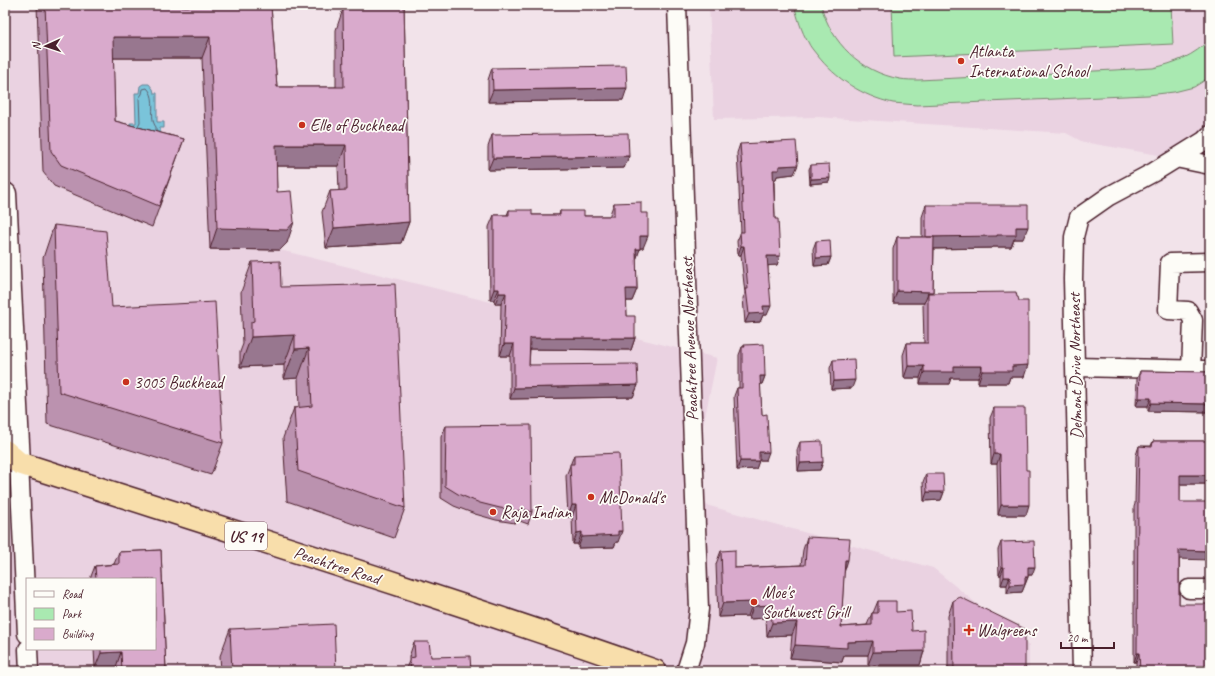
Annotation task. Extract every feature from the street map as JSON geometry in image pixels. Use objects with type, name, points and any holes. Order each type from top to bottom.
[{"type":"highway","name":"Peachtree Road","points":[[10,460],[351,569],[654,671]]},
{"type":"street","name":"Peachtree Avenue Northeast","points":[[677,5],[698,609],[695,643],[686,671]]},
{"type":"street","name":"Delmont Drive Northeast","points":[[1082,671],[1073,279],[1074,237],[1079,217],[1109,196],[1204,141],[1210,135]]},
{"type":"street","points":[[1176,158],[1210,165]]},
{"type":"street","points":[[5,194],[10,460],[26,624]]},
{"type":"street","points":[[1191,370],[1193,320],[1188,311],[1168,310],[1170,263],[1210,262]]},
{"type":"street","points":[[1075,367],[1210,370]]},
{"type":"street","points":[[1189,589],[1210,589]]},
{"type":"street","points":[[28,650],[29,671]]},
{"type":"shaded area","points":[[5,5],[262,5],[280,250],[717,358],[688,500],[933,568],[1029,646],[1029,671],[5,671]]},
{"type":"shaded area","name":"Atlanta International School","points":[[709,5],[1210,5],[1210,135],[1176,158],[1083,142],[1066,133],[817,117],[714,119]]},
{"type":"green space","points":[[794,5],[821,5],[832,32],[850,54],[873,70],[900,79],[919,80],[1153,68],[1184,58],[1204,45],[1210,39],[1210,77],[1194,87],[1174,92],[1148,95],[917,105],[893,103],[860,91],[841,79],[824,64],[806,38]]},
{"type":"green space","points":[[892,5],[1171,5],[1173,44],[894,57]]},
{"type":"water","points":[[143,84],[149,84],[154,93],[157,93],[157,122],[164,122],[164,128],[160,128],[160,135],[130,127],[130,123],[136,123],[135,93],[139,93],[140,86]]},
{"type":"building","name":"Elle of Buckhead","points":[[45,5],[153,5],[153,7],[271,6],[277,87],[344,87],[343,9],[368,7],[368,5],[404,5],[409,222],[334,228],[330,191],[347,190],[346,145],[276,145],[277,192],[291,191],[294,222],[287,230],[217,228],[210,37],[113,37],[115,121],[184,139],[159,206],[61,165],[51,151]]},
{"type":"building","points":[[626,66],[627,88],[493,90],[492,68]]},
{"type":"building","points":[[628,133],[629,156],[493,158],[492,135]]},
{"type":"building","points":[[796,141],[798,165],[779,166],[779,170],[773,170],[775,219],[778,219],[780,256],[767,256],[771,306],[763,306],[764,313],[749,314],[744,246],[741,246],[740,232],[744,232],[743,181],[740,144]]},
{"type":"building","points":[[829,164],[830,178],[811,179],[811,165]]},
{"type":"building","points":[[641,202],[641,213],[648,213],[648,236],[640,236],[640,249],[636,249],[637,289],[626,289],[627,316],[635,316],[635,338],[530,338],[529,365],[637,364],[638,385],[514,388],[514,344],[504,344],[506,293],[499,293],[499,289],[494,289],[494,215],[509,215],[509,210],[532,210],[532,215],[560,215],[560,211],[584,211],[584,216],[614,216],[614,203]]},
{"type":"building","points":[[926,205],[1028,205],[1028,227],[1016,227],[1016,235],[926,237]]},
{"type":"building","name":"3005 Buckhead","points":[[54,225],[106,231],[112,307],[215,302],[223,443],[59,392]]},
{"type":"building","points":[[897,237],[934,237],[933,292],[897,291]]},
{"type":"building","points":[[830,240],[831,257],[816,258],[816,241]]},
{"type":"building","points":[[280,261],[281,287],[395,284],[405,508],[298,471],[294,408],[312,406],[309,348],[295,349],[295,335],[251,337],[251,322],[254,321],[252,262]]},
{"type":"building","points":[[1016,292],[1019,301],[1028,301],[1028,365],[1012,366],[1012,371],[982,371],[982,366],[954,366],[954,372],[924,372],[924,366],[908,366],[907,343],[928,343],[928,293]]},
{"type":"building","points":[[764,344],[765,376],[760,376],[762,415],[767,414],[769,452],[759,452],[759,461],[740,461],[737,388],[742,388],[742,347],[745,347],[744,345]]},
{"type":"building","points":[[854,359],[855,380],[834,381],[833,360]]},
{"type":"building","points":[[1140,371],[1210,372],[1210,404],[1151,403],[1151,398],[1139,398]]},
{"type":"building","points":[[994,408],[1025,408],[1026,470],[1029,470],[1029,505],[1001,505],[1000,454],[994,454]]},
{"type":"building","points":[[531,425],[532,512],[521,508],[519,511],[480,503],[458,494],[445,486],[446,426]]},
{"type":"building","points":[[822,441],[823,462],[800,463],[800,442]]},
{"type":"building","points":[[1153,441],[1210,441],[1210,475],[1180,475],[1180,502],[1210,502],[1210,551],[1179,550],[1179,604],[1210,604],[1210,671],[1140,671],[1139,653],[1137,653],[1139,446],[1152,447]]},
{"type":"building","name":"McDonald's","points":[[619,453],[622,531],[618,531],[618,535],[582,537],[582,532],[577,533],[576,505],[572,505],[570,464],[574,464],[574,455]]},
{"type":"building","points":[[926,474],[943,474],[944,492],[927,492]]},
{"type":"building","points":[[807,537],[850,539],[848,560],[845,560],[841,627],[872,625],[872,613],[878,613],[878,601],[896,601],[896,612],[911,611],[912,631],[924,630],[924,651],[873,652],[873,641],[847,642],[847,648],[795,645],[797,622],[772,623],[771,605],[753,606],[753,602],[723,603],[721,551],[735,550],[735,568],[805,565]]},
{"type":"building","points":[[1034,541],[1035,567],[1028,567],[1028,577],[1025,577],[1025,584],[1010,585],[1010,577],[1004,577],[1001,542]]},
{"type":"building","points":[[161,550],[166,671],[122,671],[121,652],[101,653],[101,650],[156,650],[156,578],[96,578],[95,566],[119,564],[119,552]]},
{"type":"building","name":"Walgreens","points":[[960,597],[1025,629],[1025,671],[954,671],[953,601]]},
{"type":"building","points":[[334,624],[336,671],[232,671],[230,629]]},
{"type":"building","points":[[414,642],[429,642],[431,657],[470,656],[471,671],[411,671],[410,658],[415,657]]},
{"type":"place","name":"Atlanta International School","points":[[961,61]]},
{"type":"place","name":"Elle of Buckhead","points":[[302,125]]},
{"type":"place","name":"3005 Buckhead","points":[[126,382]]},
{"type":"place","name":"McDonald's","points":[[591,497]]},
{"type":"place","name":"Raja Indian","points":[[493,512]]},
{"type":"place","name":"Moe's Southwest Grill","points":[[754,602]]},
{"type":"place","name":"Walgreens","points":[[969,630]]}]
